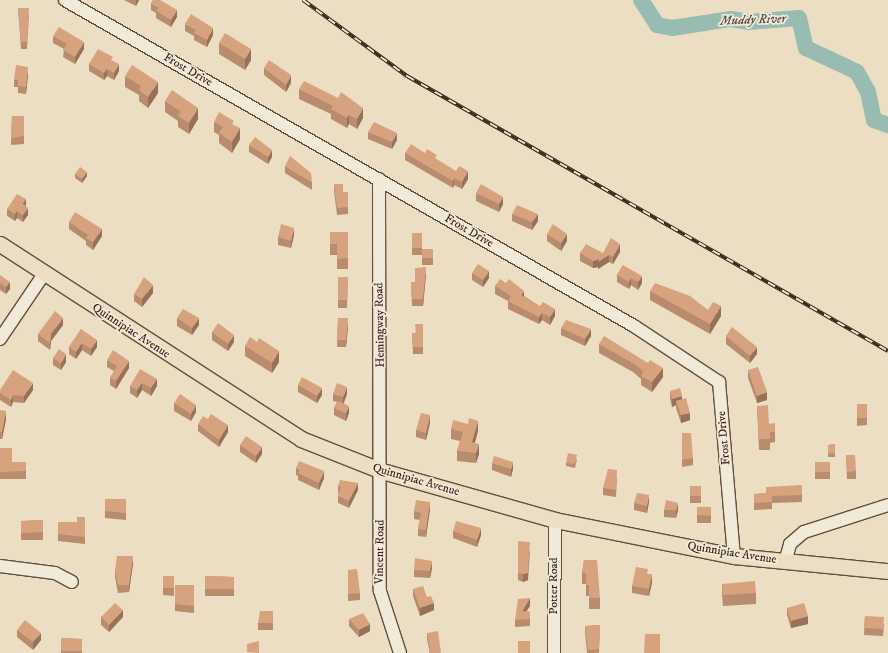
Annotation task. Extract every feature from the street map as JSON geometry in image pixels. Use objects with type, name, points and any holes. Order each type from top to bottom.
[{"type":"main road","name":"Quinnipiac Avenue","points":[[0,244],[301,440],[382,471],[555,520],[734,556],[888,571]]},
{"type":"street","name":"Frost Drive","points":[[65,0],[634,326],[719,382],[734,556]]},
{"type":"street","name":"Hemingway Road","points":[[378,179],[382,471]]},
{"type":"street","points":[[0,339],[44,274]]},
{"type":"street","name":"Vincent Road","points":[[382,471],[380,591],[400,653]]},
{"type":"street","points":[[785,562],[790,544],[804,532],[888,505]]},
{"type":"street","name":"Potter Road","points":[[554,653],[555,520]]},
{"type":"street","points":[[0,566],[55,573],[72,582]]},
{"type":"building","points":[[153,0],[160,0],[177,10],[171,20],[156,11],[159,7],[151,3]]},
{"type":"building","points":[[18,8],[29,8],[27,42],[21,42]]},
{"type":"building","points":[[191,14],[213,28],[207,40],[194,33],[196,30],[185,24]]},
{"type":"building","points":[[59,27],[84,42],[75,57],[63,50],[67,44],[53,36]]},
{"type":"building","points":[[225,33],[251,49],[245,59],[219,43]]},
{"type":"building","points":[[98,49],[113,57],[111,60],[119,64],[114,73],[107,69],[104,73],[89,64]]},
{"type":"building","points":[[269,60],[291,75],[286,85],[264,68]]},
{"type":"building","points":[[16,65],[28,67],[26,87],[18,86],[18,80],[14,80]]},
{"type":"building","points":[[132,65],[158,82],[148,97],[139,90],[141,86],[125,76]]},
{"type":"building","points":[[304,81],[338,98],[341,92],[363,108],[357,119],[349,115],[347,118],[331,109],[333,106],[299,89]]},
{"type":"building","points":[[172,90],[198,108],[189,123],[178,116],[181,112],[165,101]]},
{"type":"building","points":[[219,112],[234,121],[232,124],[240,128],[232,142],[219,133],[223,127],[214,122]]},
{"type":"building","points":[[12,116],[24,116],[24,136],[11,138]]},
{"type":"building","points":[[374,122],[397,133],[392,142],[368,132]]},
{"type":"building","points":[[255,137],[272,150],[268,157],[249,145]]},
{"type":"building","points":[[411,144],[425,153],[427,149],[437,155],[435,158],[456,171],[459,166],[468,171],[462,182],[454,178],[453,181],[405,153]]},
{"type":"building","points":[[290,156],[311,173],[312,182],[285,166]]},
{"type":"building","points":[[80,167],[87,172],[82,179],[75,174]]},
{"type":"building","points":[[334,184],[343,184],[343,192],[348,192],[348,207],[337,208]]},
{"type":"building","points":[[481,184],[503,197],[499,204],[476,193]]},
{"type":"building","points":[[17,194],[26,199],[22,204],[28,208],[23,215],[17,211],[15,214],[7,209]]},
{"type":"building","points":[[517,205],[538,214],[532,222],[512,214]]},
{"type":"building","points":[[75,212],[102,229],[93,242],[86,238],[88,235],[69,222]]},
{"type":"building","points":[[281,224],[294,228],[291,241],[278,237]]},
{"type":"building","points":[[553,224],[567,234],[561,243],[547,234]]},
{"type":"building","points":[[330,232],[348,232],[348,258],[337,259],[337,244],[330,244]]},
{"type":"building","points":[[412,233],[422,233],[422,248],[412,248]]},
{"type":"building","points":[[611,238],[620,244],[613,257],[609,255],[598,262],[599,259],[593,261],[580,253],[586,244],[603,253]]},
{"type":"building","points":[[422,249],[433,249],[433,258],[422,258]]},
{"type":"building","points":[[478,264],[489,271],[483,280],[472,273]]},
{"type":"building","points":[[623,265],[642,276],[638,282],[631,278],[629,282],[617,275]]},
{"type":"building","points":[[426,267],[423,299],[412,299],[411,282],[415,282],[415,268]]},
{"type":"building","points":[[0,275],[10,282],[6,287],[0,283]]},
{"type":"building","points":[[144,277],[153,285],[142,299],[134,294]]},
{"type":"building","points":[[338,277],[348,277],[347,300],[338,300]]},
{"type":"building","points":[[500,279],[506,283],[509,279],[524,291],[521,295],[540,306],[543,302],[555,309],[550,317],[542,313],[539,317],[508,301],[511,296],[495,286]]},
{"type":"building","points":[[655,283],[690,296],[708,310],[713,302],[721,306],[710,324],[650,291]]},
{"type":"building","points":[[183,309],[199,318],[192,328],[177,318]]},
{"type":"building","points":[[55,311],[63,318],[51,334],[50,343],[38,334]]},
{"type":"building","points":[[338,318],[348,318],[346,340],[337,340]]},
{"type":"building","points":[[566,320],[591,329],[585,339],[561,328]]},
{"type":"building","points":[[218,323],[234,335],[228,344],[212,332]]},
{"type":"building","points":[[415,324],[423,324],[423,347],[413,347],[412,333],[416,333]]},
{"type":"building","points":[[732,327],[757,347],[750,356],[726,336]]},
{"type":"building","points":[[81,329],[97,340],[91,349],[82,343],[76,352],[69,347]]},
{"type":"building","points":[[604,336],[648,363],[650,360],[663,368],[652,382],[641,376],[643,371],[633,363],[599,344]]},
{"type":"building","points":[[250,337],[257,342],[259,338],[279,351],[272,363],[245,346]]},
{"type":"building","points":[[59,349],[66,354],[61,363],[53,358]]},
{"type":"building","points":[[113,350],[129,361],[116,381],[110,378],[117,366],[107,360]]},
{"type":"building","points":[[758,367],[767,392],[757,396],[748,370]]},
{"type":"building","points":[[140,369],[157,379],[151,388],[142,383],[137,390],[130,386]]},
{"type":"building","points":[[13,370],[33,383],[24,396],[13,395],[11,400],[0,393],[0,390]]},
{"type":"building","points":[[302,377],[322,388],[317,396],[298,385]]},
{"type":"building","points":[[337,383],[347,387],[343,397],[333,394]]},
{"type":"building","points":[[680,388],[682,396],[672,399],[670,391]]},
{"type":"building","points":[[180,394],[196,405],[191,414],[174,403]]},
{"type":"building","points":[[686,398],[690,413],[681,415],[676,401]]},
{"type":"building","points":[[338,401],[349,406],[346,413],[334,408]]},
{"type":"building","points":[[857,404],[867,404],[867,418],[857,418]]},
{"type":"building","points":[[768,405],[769,424],[775,423],[775,432],[770,432],[770,439],[759,439],[757,406]]},
{"type":"building","points":[[0,410],[6,411],[2,432],[0,432]]},
{"type":"building","points":[[421,413],[430,415],[426,433],[416,430]]},
{"type":"building","points":[[211,414],[228,425],[219,440],[198,424],[203,416],[208,419]]},
{"type":"building","points":[[469,418],[478,421],[472,442],[479,444],[476,453],[457,451],[463,432],[451,429],[453,420],[468,424]]},
{"type":"building","points":[[682,433],[691,433],[693,458],[682,460]]},
{"type":"building","points":[[246,436],[262,447],[256,456],[240,445]]},
{"type":"building","points":[[835,444],[835,453],[828,454],[828,445]]},
{"type":"building","points":[[0,448],[12,448],[12,462],[26,462],[26,471],[0,472]]},
{"type":"building","points":[[568,453],[577,455],[575,464],[566,463]]},
{"type":"building","points":[[846,455],[855,455],[856,471],[847,472]]},
{"type":"building","points":[[494,456],[513,462],[511,469],[492,463]]},
{"type":"building","points":[[299,461],[324,471],[319,483],[298,473],[300,470],[296,468]]},
{"type":"building","points":[[815,462],[830,462],[830,472],[815,472]]},
{"type":"building","points":[[608,469],[617,470],[616,490],[603,488]]},
{"type":"building","points":[[340,480],[358,483],[349,501],[338,496],[341,487],[338,486]]},
{"type":"building","points":[[802,485],[802,495],[772,496],[772,502],[754,503],[754,494],[766,493],[766,487]]},
{"type":"building","points":[[690,486],[701,486],[701,496],[690,496]]},
{"type":"building","points":[[637,493],[649,495],[647,506],[634,503]]},
{"type":"building","points":[[105,499],[126,499],[126,513],[105,511]]},
{"type":"building","points":[[416,500],[430,502],[426,530],[418,529],[421,513],[414,511]]},
{"type":"building","points":[[666,500],[678,503],[676,510],[664,510]]},
{"type":"building","points":[[697,507],[711,507],[711,516],[697,515]]},
{"type":"building","points":[[77,517],[85,517],[85,537],[58,534],[58,522],[77,522]]},
{"type":"building","points":[[43,520],[43,532],[21,533],[21,521]]},
{"type":"building","points":[[456,521],[481,528],[477,540],[453,531]]},
{"type":"building","points":[[518,541],[530,542],[528,573],[518,573]]},
{"type":"building","points":[[117,556],[133,556],[129,585],[118,585],[115,570]]},
{"type":"building","points":[[415,558],[432,561],[430,571],[414,570]]},
{"type":"building","points":[[584,560],[597,560],[600,598],[589,598],[589,585],[586,585],[586,573],[582,573]]},
{"type":"building","points":[[636,567],[648,569],[647,574],[652,574],[649,589],[632,586]]},
{"type":"building","points":[[357,569],[360,593],[348,594],[348,570]]},
{"type":"building","points":[[163,576],[174,576],[174,588],[163,588]]},
{"type":"building","points":[[205,576],[234,577],[234,589],[205,589]]},
{"type":"building","points":[[755,581],[756,593],[723,595],[722,584]]},
{"type":"building","points":[[175,585],[194,585],[194,606],[175,604]]},
{"type":"building","points":[[423,586],[427,597],[431,596],[434,603],[420,608],[413,589]]},
{"type":"building","points":[[530,598],[522,611],[530,612],[530,619],[515,620],[518,599]]},
{"type":"building","points":[[115,603],[123,610],[109,625],[101,617]]},
{"type":"building","points":[[804,603],[808,616],[791,621],[787,608]]},
{"type":"building","points":[[260,611],[273,611],[273,623],[258,623]]},
{"type":"building","points":[[363,613],[370,624],[359,630],[349,619]]},
{"type":"building","points":[[865,616],[884,617],[883,629],[864,628]]},
{"type":"building","points":[[25,620],[41,633],[33,642],[17,630]]},
{"type":"building","points":[[600,625],[599,649],[588,650],[585,626]]},
{"type":"building","points":[[438,631],[441,653],[431,653],[427,633]]},
{"type":"building","points":[[645,634],[660,634],[660,653],[644,653]]},
{"type":"building","points":[[61,638],[82,639],[82,651],[61,651]]},
{"type":"building","points":[[259,641],[259,653],[247,652],[247,644]]},
{"type":"building","points":[[518,641],[530,641],[530,653],[518,653]]},
{"type":"waterway","name":"Muddy River","points":[[641,0],[657,25],[672,28],[731,19],[748,22],[799,18],[806,48],[857,72],[868,92],[874,120],[888,125]]},
{"type":"railway","points":[[303,0],[407,76],[888,351]]}]
